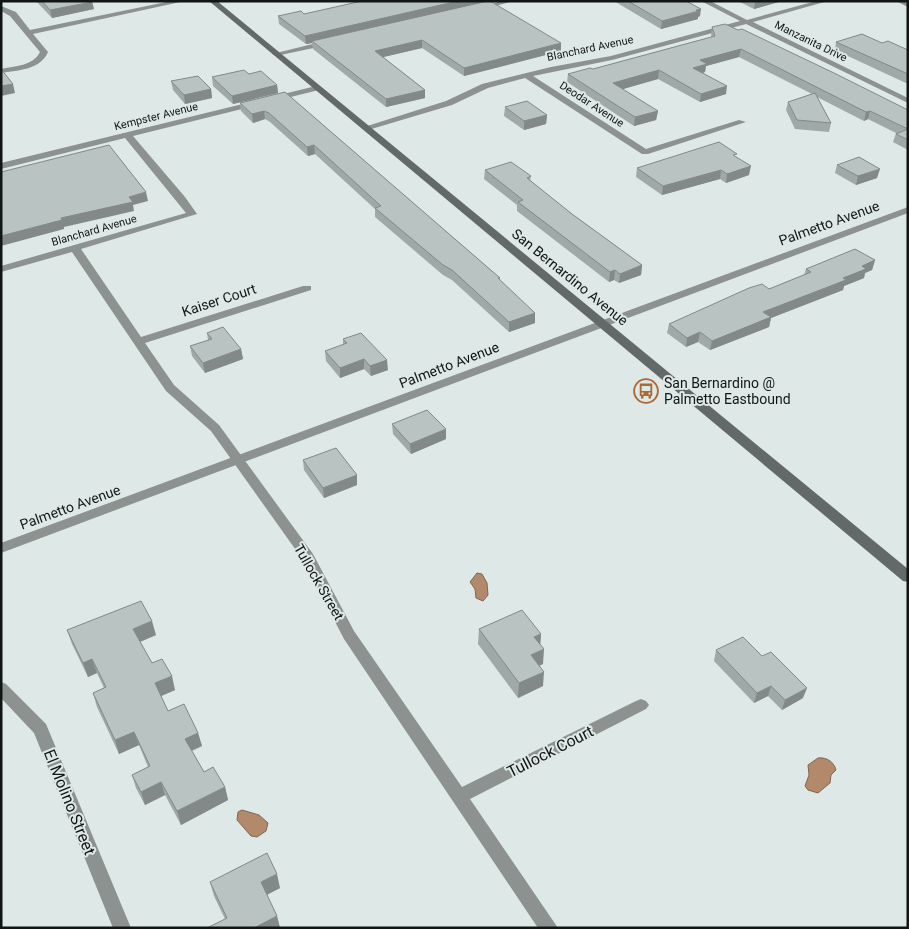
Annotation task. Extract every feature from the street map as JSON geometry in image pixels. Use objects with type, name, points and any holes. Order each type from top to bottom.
[{"type":"main road","name":"San Bernardino Avenue","points":[[212,1],[908,577]]},
{"type":"street","points":[[29,32],[182,1]]},
{"type":"street","points":[[473,10],[511,1]]},
{"type":"street","name":"Manzanita Drive","points":[[704,1],[908,101]]},
{"type":"street","name":"Blanchard Avenue","points":[[364,128],[427,111],[485,86],[526,75],[612,58],[825,1]]},
{"type":"street","points":[[900,1],[908,5]]},
{"type":"street","points":[[1,8],[13,14],[43,49],[42,57],[33,64],[1,71]]},
{"type":"street","points":[[276,54],[342,39]]},
{"type":"street","name":"Deodar Avenue","points":[[526,75],[645,152],[742,122]]},
{"type":"street","name":"Kempster Avenue","points":[[1,166],[316,88]]},
{"type":"street","name":"Blanchard Avenue","points":[[1,269],[192,214],[182,198],[127,135]]},
{"type":"street","name":"Palmetto Avenue","points":[[1,548],[908,210]]},
{"type":"street","name":"Tullock Street","points":[[75,248],[140,341],[170,388],[206,418],[308,557],[350,635],[549,928]]},
{"type":"street","name":"Kaiser Court","points":[[140,341],[307,288]]},
{"type":"street","name":"El Molino Street","points":[[1,688],[40,729],[122,928]]},
{"type":"street","name":"Tullock Court","points":[[459,797],[641,705]]},
{"type":"shaded area","points":[[477,573],[482,574],[487,583],[488,595],[483,601],[476,598],[475,589],[470,582]]},
{"type":"shaded area","points":[[818,758],[830,761],[836,770],[831,775],[830,783],[818,793],[808,790],[805,786],[809,775],[808,765]]},
{"type":"shaded area","points":[[242,810],[259,815],[268,823],[266,831],[257,837],[251,836],[237,820],[238,812]]},
{"type":"building","points":[[42,1],[92,1],[92,2],[50,10]]},
{"type":"building","points":[[362,1],[458,1],[305,36],[278,16],[301,11],[304,14]]},
{"type":"building","points":[[488,1],[561,43],[464,68],[422,40],[375,51],[425,90],[386,99],[312,41]]},
{"type":"building","points":[[628,1],[686,1],[701,9],[662,21]]},
{"type":"building","points":[[725,24],[738,30],[742,29],[908,110],[908,129],[870,111],[866,112],[741,49],[700,60],[707,64],[693,68],[727,86],[701,94],[659,70],[613,83],[658,111],[635,117],[568,74],[715,36],[712,27]]},
{"type":"building","points":[[862,34],[882,43],[888,41],[908,50],[908,74],[836,42]]},
{"type":"building","points":[[1,69],[13,84],[1,86]]},
{"type":"building","points":[[244,70],[249,74],[261,71],[277,85],[232,96],[212,77]]},
{"type":"building","points":[[198,76],[211,89],[184,95],[171,81]]},
{"type":"building","points":[[285,92],[500,278],[498,278],[535,313],[509,322],[452,270],[443,265],[375,208],[381,206],[314,145],[307,147],[269,113],[264,111],[252,114],[240,103]]},
{"type":"building","points":[[815,93],[831,123],[797,120],[788,102]]},
{"type":"building","points":[[527,101],[547,115],[524,121],[505,107]]},
{"type":"building","points":[[908,129],[908,140],[896,134]]},
{"type":"building","points":[[719,142],[737,154],[733,155],[751,166],[727,174],[721,170],[663,186],[637,168]]},
{"type":"building","points":[[109,145],[146,192],[129,197],[133,202],[61,218],[62,220],[1,236],[1,172]]},
{"type":"building","points":[[859,157],[880,169],[858,176],[837,165]]},
{"type":"building","points":[[511,162],[531,176],[527,178],[572,214],[642,265],[620,274],[615,270],[610,272],[518,202],[523,200],[485,170]]},
{"type":"building","points":[[855,249],[875,260],[862,266],[866,269],[843,278],[846,280],[763,312],[771,317],[712,341],[700,332],[687,338],[669,324],[749,288],[762,284],[769,289],[811,272],[806,269]]},
{"type":"building","points":[[223,327],[241,349],[203,363],[190,346],[212,339],[207,333]]},
{"type":"building","points":[[361,333],[387,360],[370,366],[364,359],[340,368],[325,351],[347,343],[343,339]]},
{"type":"building","points":[[427,410],[446,429],[410,444],[392,424]]},
{"type":"building","points":[[336,448],[357,475],[323,488],[303,460]]},
{"type":"building","points":[[141,601],[152,621],[133,629],[152,663],[162,659],[172,676],[155,683],[168,711],[184,704],[198,733],[185,739],[204,772],[213,767],[225,787],[177,811],[161,782],[141,792],[132,775],[150,766],[134,732],[115,740],[93,693],[106,687],[92,659],[83,663],[67,630]]},
{"type":"building","points":[[522,610],[541,634],[534,637],[544,649],[531,655],[544,672],[519,683],[479,629]]},
{"type":"building","points":[[743,637],[762,656],[771,652],[807,688],[785,700],[771,686],[757,693],[716,650]]},
{"type":"building","points":[[267,853],[277,874],[261,882],[277,916],[254,928],[207,928],[227,918],[210,882]]},
{"type":"place","name":"San Bernardino @ Palmetto Eastbound","points":[[646,391]]}]
